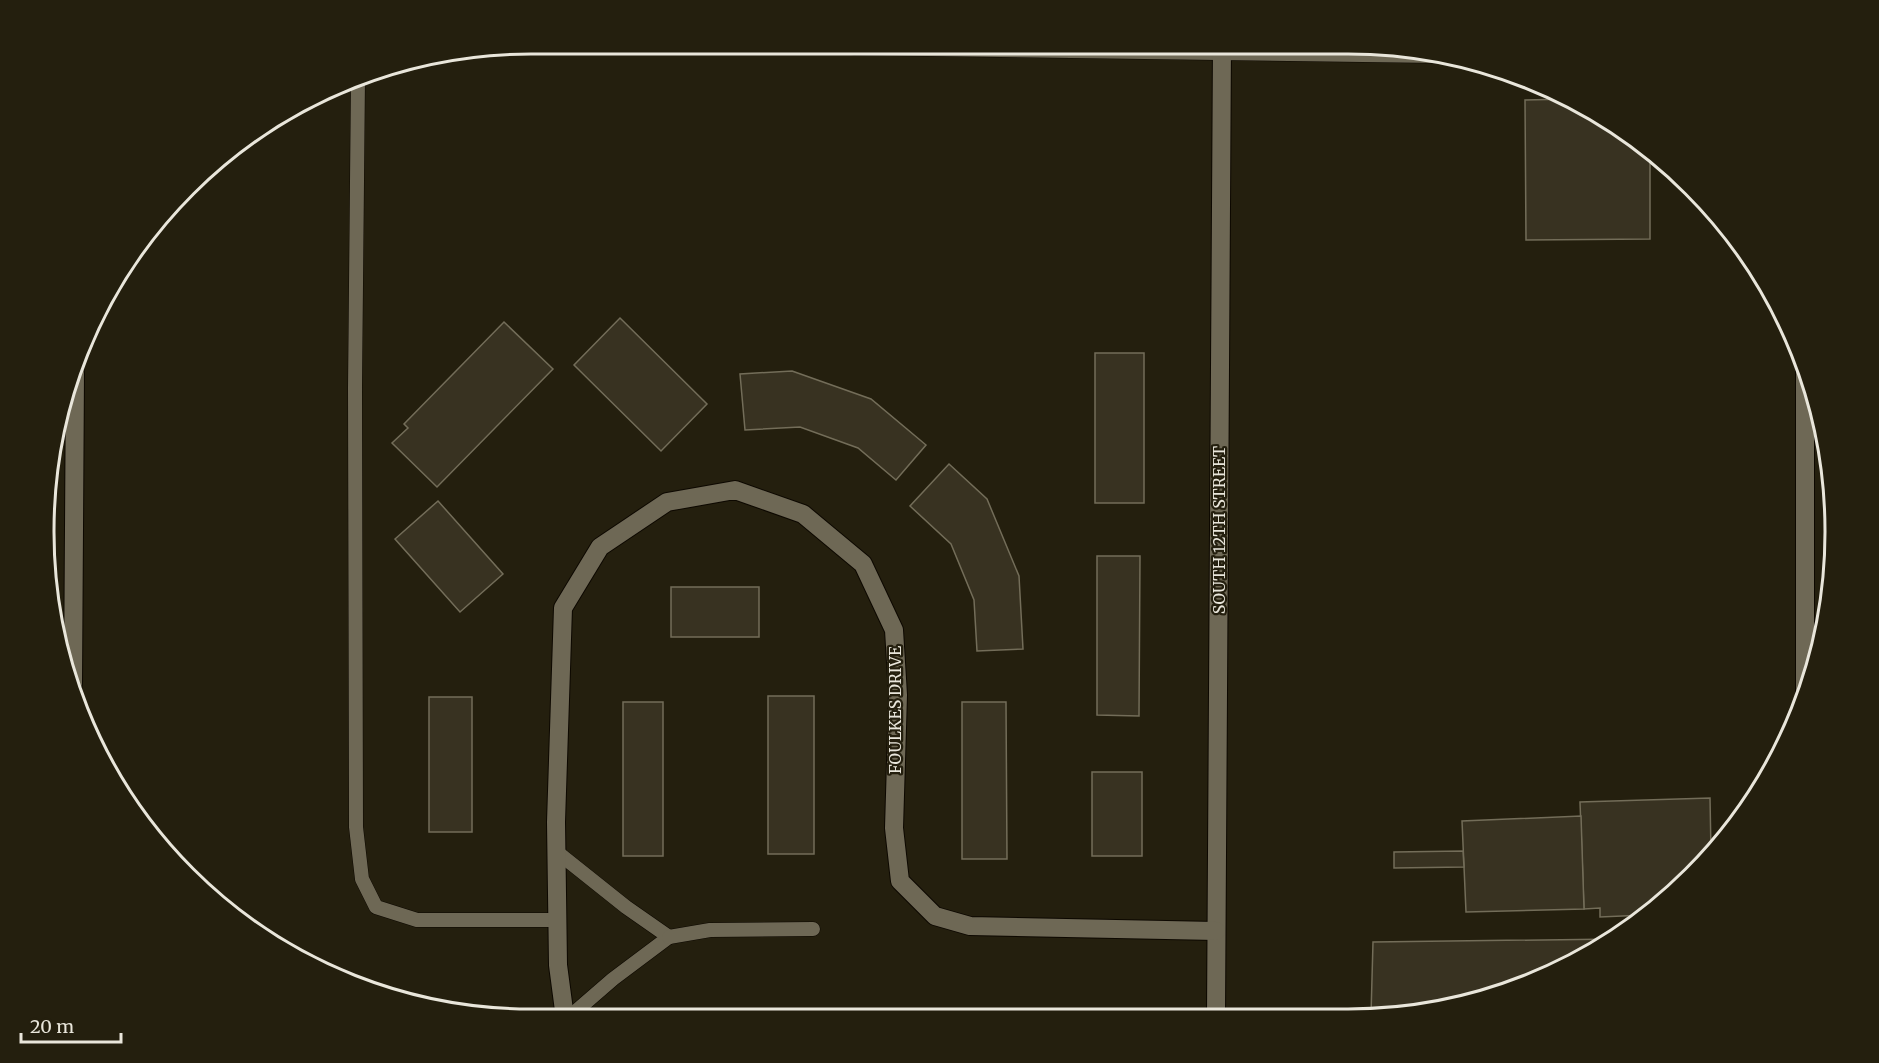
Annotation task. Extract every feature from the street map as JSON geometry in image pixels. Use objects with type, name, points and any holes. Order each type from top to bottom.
[{"type":"street","name":"SOUTH 12TH STREET","points":[[1216,1009],[1222,54]]},
{"type":"street","points":[[73,665],[75,392]]},
{"type":"street","points":[[1805,395],[1805,668]]},
{"type":"street","name":"FOULKES DRIVE","points":[[565,1009],[558,965],[557,920],[563,608],[600,547],[667,501],[735,490],[803,514],[863,564],[894,630],[898,695],[894,828],[900,881],[935,916],[970,926],[1216,931]]},
{"type":"lane","points":[[358,87],[355,388],[356,815],[362,879],[376,907],[417,920],[557,920]]},
{"type":"lane","points":[[557,852],[626,907],[669,937]]},
{"type":"lane","points":[[578,1009],[669,937],[710,930],[813,929]]},
{"type":"building","points":[[1551,99],[1559,103],[1613,134],[1650,162],[1650,239],[1526,240],[1525,100]]},
{"type":"building","points":[[620,318],[707,404],[661,451],[574,365]]},
{"type":"building","points":[[504,322],[553,369],[437,487],[392,443],[408,428],[404,424]]},
{"type":"building","points":[[1095,353],[1144,353],[1144,503],[1095,503]]},
{"type":"building","points":[[792,371],[871,399],[926,445],[896,480],[858,448],[800,427],[745,430],[740,374]]},
{"type":"building","points":[[949,464],[987,499],[1019,576],[1023,649],[977,651],[974,600],[951,544],[910,506]]},
{"type":"building","points":[[438,501],[503,574],[460,612],[395,539]]},
{"type":"building","points":[[1097,556],[1140,556],[1139,716],[1097,715]]},
{"type":"building","points":[[671,587],[759,587],[759,637],[671,637]]},
{"type":"building","points":[[768,696],[814,696],[814,854],[768,854]]},
{"type":"building","points":[[429,697],[472,697],[472,832],[429,832]]},
{"type":"building","points":[[623,702],[663,702],[663,856],[623,856]]},
{"type":"building","points":[[962,702],[1006,702],[1007,859],[962,859]]},
{"type":"building","points":[[1092,772],[1142,772],[1142,856],[1092,856]]},
{"type":"building","points":[[1710,798],[1711,841],[1662,891],[1631,916],[1600,917],[1600,908],[1584,909],[1580,802]]},
{"type":"building","points":[[1581,816],[1584,909],[1466,912],[1462,821]]},
{"type":"building","points":[[1463,851],[1464,867],[1394,868],[1394,852]]},
{"type":"building","points":[[1596,939],[1559,960],[1501,984],[1441,1000],[1371,1008],[1373,942]]}]
